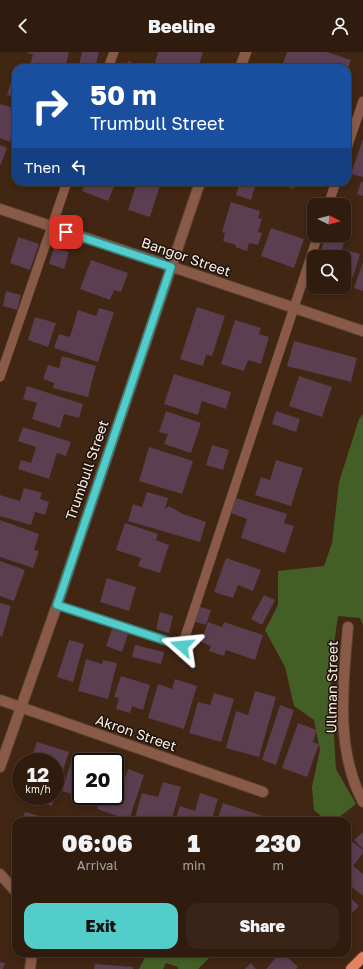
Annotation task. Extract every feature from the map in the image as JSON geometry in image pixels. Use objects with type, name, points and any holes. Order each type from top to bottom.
[{"type":"main road","points":[[351,969],[363,957]]},
{"type":"street","points":[[242,64],[246,52]]},
{"type":"street","name":"Trumbull Street","points":[[0,767],[57,605],[199,186]]},
{"type":"street","name":"Bangor Street","points":[[0,209],[363,331]]},
{"type":"street","name":"Ullman Street","points":[[348,627],[344,672],[345,748],[349,770],[363,802]]},
{"type":"street","name":"Akron Street","points":[[0,700],[263,792]]},
{"type":"street","points":[[0,874],[12,888]]},
{"type":"street","points":[[30,969],[32,957]]},
{"type":"lane","points":[[110,64],[114,52]]},
{"type":"lane","points":[[351,136],[363,101]]},
{"type":"lane","points":[[0,377],[66,186]]},
{"type":"lane","points":[[330,198],[335,186]]},
{"type":"lane","points":[[57,605],[182,646],[316,242]]},
{"type":"green space","points":[[363,414],[363,625],[360,618],[338,616],[330,671],[336,769],[356,804],[339,817],[322,817],[314,810],[312,787],[320,750],[314,720],[294,706],[285,667],[265,630],[278,605],[278,571],[324,566],[332,543],[339,482],[359,419]]},
{"type":"green space","points":[[145,957],[210,957],[198,969],[178,969],[178,967],[166,963],[163,969],[139,969]]},
{"type":"building","points":[[26,52],[69,52],[66,64],[30,64],[33,55]]},
{"type":"building","points":[[82,52],[99,52],[96,64],[79,64]]},
{"type":"building","points":[[158,52],[203,52],[199,64],[155,64]]},
{"type":"building","points":[[287,52],[327,52],[351,60],[350,64],[283,64]]},
{"type":"building","points":[[128,61],[135,64],[127,64]]},
{"type":"building","points":[[12,78],[12,96],[7,95]]},
{"type":"building","points":[[0,104],[12,108],[12,135],[10,142],[0,138]]},
{"type":"building","points":[[363,139],[363,177],[351,174]]},
{"type":"building","points":[[0,145],[7,148],[0,166]]},
{"type":"building","points":[[361,182],[363,182],[363,196],[357,194]]},
{"type":"building","points":[[84,186],[114,186],[108,201],[82,191]]},
{"type":"building","points":[[136,186],[160,186],[150,217],[128,210]]},
{"type":"building","points":[[239,186],[255,186],[251,200],[236,195]]},
{"type":"building","points":[[285,186],[294,186],[293,189]]},
{"type":"building","points":[[231,202],[260,211],[258,218],[262,219],[258,232],[262,233],[258,245],[249,243],[247,251],[235,247],[236,245],[223,241],[225,233],[222,232]]},
{"type":"building","points":[[271,228],[304,239],[294,268],[261,256]]},
{"type":"building","points":[[18,237],[39,244],[30,270],[10,263]]},
{"type":"building","points":[[324,242],[344,242],[342,249],[346,250],[321,250]]},
{"type":"building","points":[[54,248],[69,252],[64,269],[49,264]]},
{"type":"building","points":[[351,252],[360,254],[353,277],[351,276]]},
{"type":"building","points":[[91,260],[128,273],[121,292],[114,290],[110,300],[80,289]]},
{"type":"building","points":[[363,262],[363,291],[354,288]]},
{"type":"building","points":[[6,291],[21,295],[17,310],[3,306]]},
{"type":"building","points":[[197,307],[225,316],[212,356],[206,355],[203,366],[180,359]]},
{"type":"building","points":[[99,308],[114,312],[98,362],[54,348],[59,334],[70,337],[78,310],[96,316]]},
{"type":"building","points":[[35,317],[56,323],[48,347],[28,340]]},
{"type":"building","points":[[235,320],[261,328],[259,334],[269,337],[261,364],[248,360],[244,371],[221,364]]},
{"type":"building","points":[[294,341],[357,358],[351,382],[287,366]]},
{"type":"building","points":[[62,356],[96,366],[88,397],[53,388],[54,383],[43,379],[48,365],[59,368]]},
{"type":"building","points":[[174,374],[231,392],[226,409],[202,401],[198,415],[164,404]]},
{"type":"building","points":[[299,376],[332,387],[322,417],[289,406]]},
{"type":"building","points":[[27,386],[83,404],[79,418],[64,414],[60,428],[32,419],[37,403],[23,399]]},
{"type":"building","points":[[166,411],[201,423],[191,453],[164,444],[168,434],[159,432]]},
{"type":"building","points":[[276,411],[300,419],[296,432],[272,424]]},
{"type":"building","points":[[23,427],[71,442],[66,456],[57,453],[49,479],[18,469],[21,460],[31,463],[36,447],[18,441]]},
{"type":"building","points":[[212,445],[229,450],[223,470],[206,465]]},
{"type":"building","points":[[149,447],[193,461],[182,494],[139,481]]},
{"type":"building","points":[[276,460],[303,468],[291,506],[255,495],[261,477],[270,480]]},
{"type":"building","points":[[24,488],[42,493],[40,499],[49,502],[45,515],[35,512],[31,525],[0,516],[0,495],[20,501]]},
{"type":"building","points":[[147,492],[168,498],[165,509],[169,506],[183,514],[206,522],[200,542],[128,521],[133,504],[142,507]]},
{"type":"building","points":[[236,498],[287,514],[284,523],[294,526],[285,553],[241,538],[247,519],[231,513]]},
{"type":"building","points":[[0,520],[39,534],[34,550],[39,551],[33,568],[0,557]]},
{"type":"building","points":[[125,523],[158,534],[156,540],[169,545],[160,573],[138,566],[141,558],[116,550]]},
{"type":"building","points":[[226,558],[261,570],[253,591],[238,585],[233,598],[214,592]]},
{"type":"building","points":[[0,561],[25,570],[14,601],[0,596]]},
{"type":"building","points":[[107,578],[136,587],[129,611],[100,602]]},
{"type":"building","points":[[264,595],[275,600],[262,625],[251,619]]},
{"type":"building","points":[[0,603],[11,606],[2,637],[0,636]]},
{"type":"building","points":[[197,606],[211,610],[206,625],[192,621]]},
{"type":"building","points":[[160,612],[173,616],[169,633],[156,629]]},
{"type":"building","points":[[208,622],[222,627],[224,622],[263,635],[255,660],[226,650],[224,656],[209,651],[211,646],[201,642]]},
{"type":"building","points":[[112,629],[128,634],[122,652],[106,646]]},
{"type":"building","points":[[69,640],[84,644],[73,682],[57,677]]},
{"type":"building","points":[[135,645],[164,652],[161,664],[132,657]]},
{"type":"building","points":[[86,659],[102,664],[103,660],[117,663],[108,699],[78,691]]},
{"type":"building","points":[[121,676],[150,685],[143,710],[132,706],[130,713],[116,709],[119,698],[114,697]]},
{"type":"building","points":[[175,679],[197,686],[184,729],[148,718],[158,684],[172,689]]},
{"type":"building","points":[[255,691],[276,697],[259,757],[226,748],[236,711],[248,715]]},
{"type":"building","points":[[214,693],[234,699],[221,742],[189,733],[198,702],[210,705]]},
{"type":"building","points":[[280,705],[294,710],[276,765],[262,760]]},
{"type":"building","points":[[298,723],[317,730],[313,742],[319,744],[307,777],[282,768]]},
{"type":"building","points":[[37,742],[69,752],[64,767],[64,753],[33,753]]},
{"type":"building","points":[[72,759],[72,794],[64,792],[64,785]]},
{"type":"building","points":[[128,769],[144,775],[130,817],[120,817],[97,809],[98,805],[124,805],[124,782]]},
{"type":"building","points":[[163,782],[181,787],[172,817],[135,817],[142,793],[158,797]]},
{"type":"building","points":[[200,793],[218,799],[212,817],[176,817],[180,806],[195,811]]},
{"type":"building","points":[[223,803],[266,817],[218,817]]},
{"type":"building","points":[[25,812],[43,817],[23,817]]},
{"type":"building","points":[[363,832],[363,849],[354,840]]},
{"type":"building","points":[[351,841],[363,850],[363,853],[353,866],[363,874],[363,896],[351,886]]},
{"type":"building","points":[[351,899],[359,906],[351,914]]},
{"type":"building","points":[[276,957],[287,957],[298,967],[296,969],[266,969]]},
{"type":"building","points":[[0,962],[5,963],[3,969],[0,969]]},
{"type":"building","points":[[251,963],[256,969],[245,969]]},
{"type":"building","points":[[95,964],[133,967],[133,969],[94,969]]},
{"type":"route","points":[[66,232],[171,267],[57,605],[182,646]]}]
